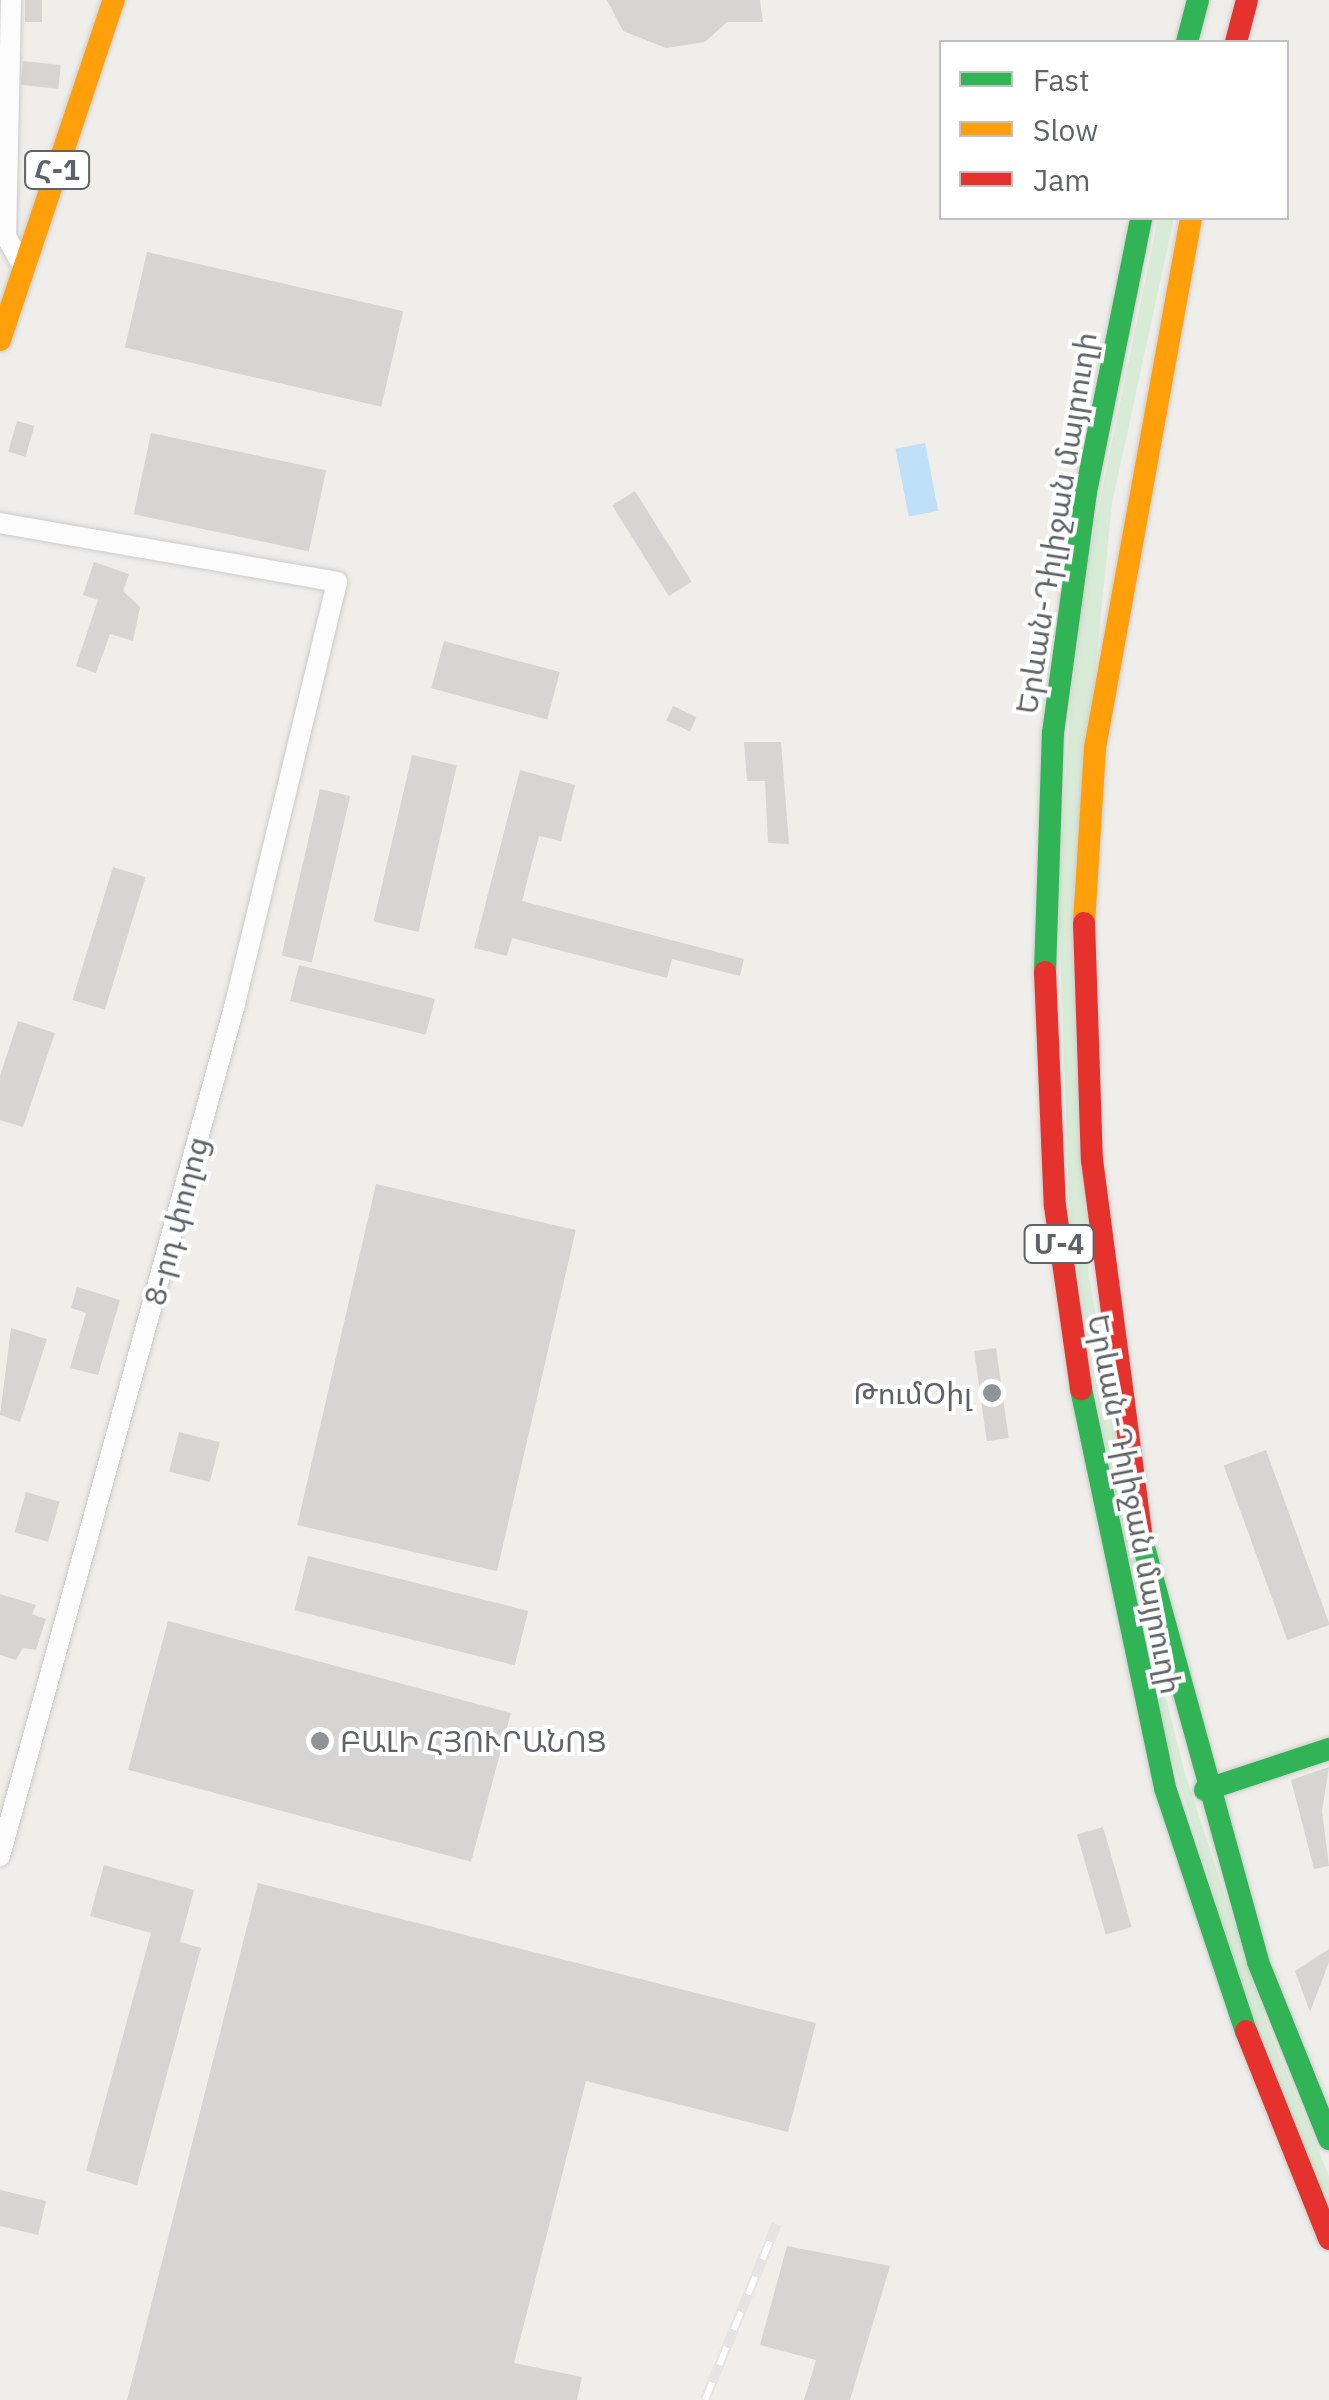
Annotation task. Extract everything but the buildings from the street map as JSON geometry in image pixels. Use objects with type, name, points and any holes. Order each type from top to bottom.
[{"type":"main road","name":"Հ-1","points":[[0,340],[114,0]]},
{"type":"main road","points":[[1188,40],[1198,0]]},
{"type":"main road","points":[[1237,40],[1247,0]]},
{"type":"main road","name":"Երևան-Դիլիջան մայրուղի","points":[[1142,220],[1086,492],[1053,733],[1042,930],[1055,1206],[1093,1475],[1165,1788],[1231,1994],[1329,2239]]},
{"type":"main road","name":"Երևան-Դիլիջան մայրուղի","points":[[1192,220],[1095,748],[1084,928],[1106,1317],[1144,1554],[1205,1790],[1258,1962],[1329,2139]]},
{"type":"main road","points":[[1205,1790],[1329,1749]]},
{"type":"street","points":[[11,0],[3,230],[24,269]]},
{"type":"street","name":"8-րդ փողոց","points":[[0,523],[337,582],[236,1004],[0,1856]]},
{"type":"green space","points":[[1158,220],[1174,220],[1112,503],[1073,896],[1089,1276],[1148,1626],[1184,1770],[1268,2028],[1329,2176],[1329,2205],[1258,2039],[1136,1640],[1070,1223],[1058,891],[1071,697],[1087,565]]},
{"type":"water","points":[[925,443],[938,511],[909,516],[896,449]]},
{"type":"railway","points":[[705,2400],[777,2224]]},
{"type":"traffic: fast","points":[[1188,40],[1198,0]]},
{"type":"traffic: fast","points":[[1045,972],[1053,733],[1086,492],[1141,220]]},
{"type":"traffic: fast","points":[[1081,1389],[1165,1788],[1246,2031]]},
{"type":"traffic: fast","points":[[1142,1540],[1258,1962],[1329,2139]]},
{"type":"traffic: fast","points":[[1205,1790],[1329,1749]]},
{"type":"traffic: slow","points":[[0,340],[114,0]]},
{"type":"traffic: slow","points":[[1084,923],[1095,748],[1191,220]]},
{"type":"traffic: jam","points":[[1237,40],[1247,0]]},
{"type":"traffic: jam","points":[[1084,923],[1092,1160],[1142,1540]]},
{"type":"traffic: jam","points":[[1045,972],[1055,1206],[1081,1389]]},
{"type":"traffic: jam","points":[[1246,2031],[1329,2239]]},
{"type":"place","name":"ԹումՕիլ","points":[[992,1393]]},
{"type":"place","name":"ԲԱԼԻ ՀՅՈՒՐԱՆՈՑ","points":[[320,1741]]}]
